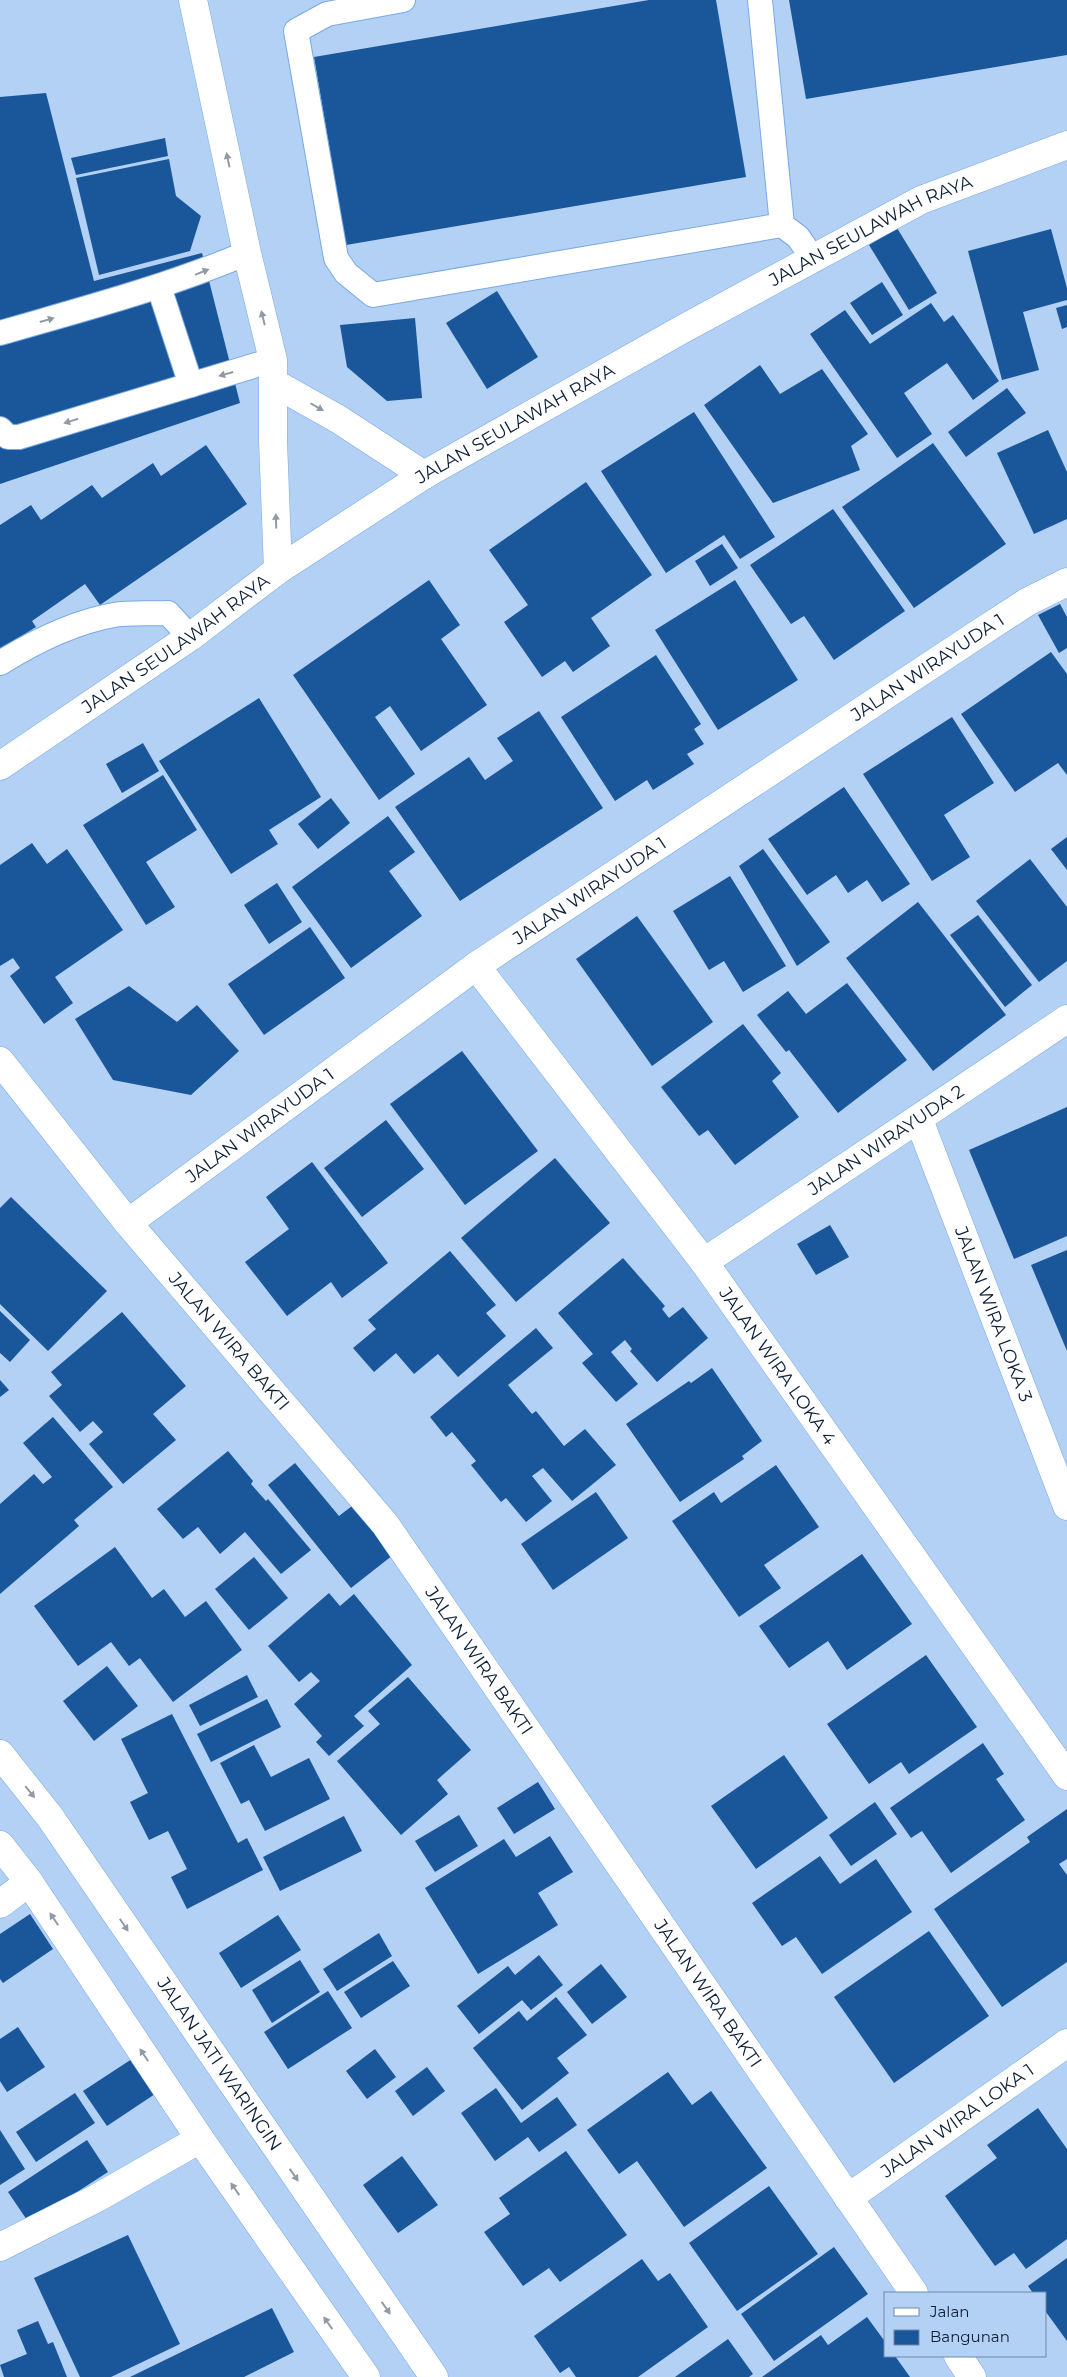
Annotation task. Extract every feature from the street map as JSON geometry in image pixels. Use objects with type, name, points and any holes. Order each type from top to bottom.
[{"type":"street","points":[[193,0],[274,372],[273,441],[278,570]]},
{"type":"street","name":"JALAN SEULAWAH RAYA","points":[[0,766],[190,637],[278,570],[424,475],[682,330],[814,260],[921,200],[1067,145]]},
{"type":"street","points":[[274,372],[338,419],[424,475]]},
{"type":"street","name":"JALAN WIRAYUDA 1","points":[[128,1223],[476,966],[980,632],[1027,602],[1067,582]]},
{"type":"street","name":"JALAN WIRA LOKA 4","points":[[476,966],[704,1262],[1067,1776]]},
{"type":"street","name":"JALAN WIRAYUDA 2","points":[[704,1262],[919,1120],[1067,1019]]},
{"type":"street","name":"JALAN WIRA BAKTI","points":[[0,1061],[128,1223],[385,1524],[913,2292]]},
{"type":"street","name":"JALAN WIRA LOKA 3","points":[[919,1120],[1067,1506]]},
{"type":"street","name":"JALAN JATI WARINGIN","points":[[0,1754],[50,1816],[434,2377]]},
{"type":"street","points":[[0,1845],[29,1882],[200,2139],[366,2377]]},
{"type":"street","points":[[0,1904],[29,1882]]},
{"type":"street","name":"JALAN WIRA LOKA 1","points":[[848,2198],[1067,2043]]},
{"type":"street","points":[[0,2247],[97,2198],[200,2139]]},
{"type":"street","points":[[959,2357],[972,2377]]},
{"type":"lane","points":[[403,0],[327,14],[296,31],[336,258],[346,273],[373,295],[782,226],[798,237],[814,260]]},
{"type":"lane","points":[[760,0],[782,226]]},
{"type":"lane","points":[[0,333],[159,287],[198,274],[247,253]]},
{"type":"lane","points":[[159,287],[191,385]]},
{"type":"lane","points":[[0,429],[8,436],[19,437],[191,385],[274,372]]},
{"type":"lane","points":[[0,663],[22,649],[67,628],[114,615],[168,614],[190,637]]},
{"type":"building","points":[[649,0],[716,0],[746,177],[346,245],[314,57]]},
{"type":"building","points":[[789,0],[1067,0],[1067,55],[806,99]]},
{"type":"building","points":[[46,93],[94,281],[202,253],[240,403],[0,484],[0,97]]},
{"type":"building","points":[[165,138],[168,156],[76,175],[71,158]]},
{"type":"building","points":[[169,159],[176,196],[201,216],[190,251],[99,275],[76,178]]},
{"type":"building","points":[[897,228],[937,293],[909,310],[869,245]]},
{"type":"building","points":[[1051,229],[1067,288],[1067,300],[1023,312],[1039,370],[1002,380],[968,251]]},
{"type":"building","points":[[882,282],[903,315],[872,335],[850,303]]},
{"type":"building","points":[[497,291],[538,357],[487,389],[446,323]]},
{"type":"building","points":[[931,303],[944,322],[953,315],[999,381],[973,400],[947,363],[904,393],[932,434],[897,458],[810,334],[845,310],[870,344]]},
{"type":"building","points":[[1067,305],[1067,327],[1062,329],[1056,308]]},
{"type":"building","points":[[415,318],[422,398],[387,401],[347,367],[340,325]]},
{"type":"building","points":[[760,365],[780,394],[822,369],[868,434],[851,446],[860,470],[773,503],[704,405]]},
{"type":"building","points":[[1007,388],[1026,413],[966,457],[948,432]]},
{"type":"building","points":[[694,412],[775,537],[740,559],[724,535],[666,573],[601,471]]},
{"type":"building","points":[[1048,430],[1067,472],[1067,519],[1034,534],[997,453]]},
{"type":"building","points":[[933,443],[1006,544],[914,608],[842,507]]},
{"type":"building","points":[[206,445],[247,504],[100,605],[85,584],[32,621],[36,627],[0,649],[0,525],[31,505],[41,520],[92,485],[102,498],[153,463],[161,476]]},
{"type":"building","points":[[586,482],[652,575],[591,618],[610,646],[573,672],[565,661],[542,677],[504,622],[528,605],[489,550]]},
{"type":"building","points":[[833,509],[905,611],[834,660],[804,616],[791,624],[750,565]]},
{"type":"building","points":[[722,544],[738,568],[710,586],[695,561]]},
{"type":"building","points":[[429,580],[460,625],[441,639],[487,705],[421,751],[390,706],[375,717],[415,774],[379,800],[293,675]]},
{"type":"building","points":[[735,580],[798,680],[718,730],[655,630]]},
{"type":"building","points":[[1060,604],[1067,617],[1067,648],[1059,653],[1038,615]]},
{"type":"building","points":[[1051,652],[1067,674],[1067,775],[1058,763],[1015,792],[961,714]]},
{"type":"building","points":[[656,655],[701,724],[694,729],[704,744],[687,754],[694,764],[653,790],[647,780],[615,801],[561,717]]},
{"type":"building","points":[[259,698],[321,797],[269,830],[278,844],[231,874],[159,761]]},
{"type":"building","points":[[539,711],[603,808],[460,901],[395,807],[469,757],[485,780],[513,761],[497,738]]},
{"type":"building","points":[[952,717],[994,783],[944,815],[970,857],[932,881],[863,774]]},
{"type":"building","points":[[143,743],[159,771],[122,793],[106,764]]},
{"type":"building","points":[[163,775],[197,830],[146,862],[175,907],[146,925],[83,825]]},
{"type":"building","points":[[844,787],[910,884],[882,902],[867,880],[848,893],[836,875],[807,895],[768,839]]},
{"type":"building","points":[[331,798],[350,823],[318,849],[298,824]]},
{"type":"building","points":[[388,816],[415,852],[389,871],[422,916],[351,968],[292,887]]},
{"type":"building","points":[[1067,837],[1067,870],[1051,849]]},
{"type":"building","points":[[32,843],[47,864],[67,849],[123,930],[55,977],[73,1003],[44,1024],[10,976],[20,968],[13,958],[0,966],[0,865]]},
{"type":"building","points":[[763,849],[830,942],[797,966],[739,866]]},
{"type":"building","points":[[1030,859],[1067,907],[1067,961],[1039,982],[976,901]]},
{"type":"building","points":[[730,876],[786,966],[743,992],[724,961],[709,970],[673,911]]},
{"type":"building","points":[[277,883],[302,922],[269,944],[244,905]]},
{"type":"building","points":[[918,902],[1006,1015],[933,1071],[846,958]]},
{"type":"building","points":[[978,915],[1032,985],[1005,1007],[950,935]]},
{"type":"building","points":[[637,916],[713,1022],[652,1066],[576,959]]},
{"type":"building","points":[[310,927],[345,978],[264,1035],[228,984]]},
{"type":"building","points":[[847,983],[907,1060],[838,1113],[789,1050],[786,1052],[757,1015],[788,991],[806,1014]]},
{"type":"building","points":[[129,986],[177,1022],[197,1005],[239,1051],[191,1095],[113,1080],[75,1019]]},
{"type":"building","points":[[743,1024],[781,1073],[772,1081],[799,1117],[735,1165],[708,1130],[699,1136],[661,1087]]},
{"type":"building","points":[[462,1051],[538,1151],[465,1205],[390,1104]]},
{"type":"building","points":[[1067,1107],[1067,1236],[1014,1259],[969,1150]]},
{"type":"building","points":[[386,1120],[424,1169],[362,1217],[324,1168]]},
{"type":"building","points":[[555,1158],[610,1223],[516,1302],[461,1238]]},
{"type":"building","points":[[312,1162],[388,1263],[342,1298],[331,1282],[287,1316],[245,1262],[289,1229],[266,1197]]},
{"type":"building","points":[[11,1197],[107,1291],[48,1351],[0,1304],[0,1208]]},
{"type":"building","points":[[830,1225],[849,1257],[816,1275],[797,1244]]},
{"type":"building","points":[[1067,1250],[1067,1351],[1031,1265]]},
{"type":"building","points":[[450,1251],[496,1305],[486,1313],[506,1336],[458,1377],[438,1354],[414,1374],[396,1353],[374,1372],[353,1348],[376,1329],[368,1320]]},
{"type":"building","points":[[623,1258],[665,1306],[662,1309],[669,1318],[683,1307],[708,1338],[657,1382],[630,1351],[632,1349],[625,1340],[611,1352],[638,1384],[616,1402],[582,1363],[593,1354],[558,1313]]},
{"type":"building","points":[[0,1311],[30,1340],[10,1362],[0,1353]]},
{"type":"building","points":[[122,1312],[186,1386],[153,1414],[176,1440],[123,1484],[89,1444],[103,1432],[93,1421],[80,1432],[49,1396],[62,1385],[51,1372]]},
{"type":"building","points":[[536,1328],[553,1348],[508,1385],[532,1414],[536,1411],[564,1446],[585,1429],[616,1465],[572,1501],[543,1468],[532,1476],[552,1501],[526,1522],[506,1498],[501,1502],[471,1465],[476,1461],[452,1432],[446,1437],[430,1417]]},
{"type":"building","points":[[712,1368],[762,1441],[742,1456],[744,1459],[680,1502],[626,1424],[689,1381],[691,1383]]},
{"type":"building","points":[[0,1380],[9,1390],[0,1397]]},
{"type":"building","points":[[53,1417],[113,1487],[74,1520],[79,1526],[0,1594],[0,1504],[34,1474],[43,1484],[52,1477],[23,1443]]},
{"type":"building","points":[[228,1451],[253,1481],[251,1484],[266,1501],[268,1499],[311,1550],[281,1574],[245,1532],[220,1554],[198,1527],[183,1539],[157,1509]]},
{"type":"building","points":[[295,1463],[339,1516],[352,1506],[393,1555],[351,1588],[268,1485]]},
{"type":"building","points":[[776,1465],[819,1527],[764,1565],[781,1588],[739,1617],[672,1521],[714,1492],[721,1503]]},
{"type":"building","points":[[596,1492],[628,1538],[553,1590],[521,1544]]},
{"type":"building","points":[[115,1547],[152,1598],[164,1589],[185,1617],[206,1601],[242,1650],[173,1702],[140,1658],[129,1666],[111,1642],[78,1666],[34,1606]]},
{"type":"building","points":[[862,1554],[912,1624],[847,1670],[828,1641],[789,1668],[759,1626]]},
{"type":"building","points":[[254,1557],[288,1598],[249,1630],[215,1589]]},
{"type":"building","points":[[329,1593],[340,1606],[354,1594],[412,1665],[354,1716],[364,1726],[329,1756],[316,1742],[322,1736],[294,1704],[320,1681],[311,1672],[299,1682],[268,1646]]},
{"type":"building","points":[[926,1655],[977,1727],[909,1774],[901,1762],[869,1784],[827,1724]]},
{"type":"building","points":[[107,1666],[138,1706],[94,1741],[63,1701]]},
{"type":"building","points":[[247,1675],[258,1697],[200,1726],[189,1705]]},
{"type":"building","points":[[408,1677],[471,1750],[437,1780],[448,1794],[401,1835],[337,1761],[380,1724],[368,1711]]},
{"type":"building","points":[[267,1699],[281,1727],[211,1762],[197,1734]]},
{"type":"building","points":[[172,1714],[238,1843],[247,1838],[263,1870],[187,1909],[171,1877],[187,1869],[168,1831],[149,1840],[130,1802],[148,1793],[121,1739]]},
{"type":"building","points":[[983,1743],[1004,1774],[996,1779],[1025,1820],[951,1873],[922,1831],[911,1838],[890,1808]]},
{"type":"building","points":[[254,1745],[271,1777],[309,1758],[330,1799],[265,1831],[249,1800],[241,1804],[220,1763]]},
{"type":"building","points":[[784,1755],[828,1818],[756,1869],[711,1806]]},
{"type":"building","points":[[538,1782],[555,1809],[514,1834],[497,1808]]},
{"type":"building","points":[[875,1802],[897,1834],[851,1866],[829,1835]]},
{"type":"building","points":[[1067,1809],[1067,1859],[1059,1864],[1067,1875],[1067,1962],[1002,2007],[934,1909],[1030,1842],[1027,1837]]},
{"type":"building","points":[[459,1815],[478,1846],[435,1872],[415,1841]]},
{"type":"building","points":[[344,1816],[362,1851],[280,1891],[263,1857]]},
{"type":"building","points":[[550,1836],[573,1872],[538,1893],[558,1925],[478,1974],[425,1888],[504,1839],[516,1857]]},
{"type":"building","points":[[820,1856],[840,1884],[876,1859],[912,1912],[822,1974],[796,1937],[782,1946],[752,1903]]},
{"type":"building","points":[[30,1914],[53,1949],[3,1983],[0,1979],[0,1934]]},
{"type":"building","points":[[278,1915],[301,1950],[241,1988],[219,1953]]},
{"type":"building","points":[[929,1931],[989,2016],[894,2083],[834,1997]]},
{"type":"building","points":[[379,1933],[392,1956],[337,1991],[323,1969]]},
{"type":"building","points":[[539,1955],[563,1985],[531,2010],[522,2000],[479,2034],[457,2006],[508,1966],[515,1975]]},
{"type":"building","points":[[300,1960],[320,1992],[272,2023],[252,1990]]},
{"type":"building","points":[[393,1961],[410,1986],[361,2018],[344,1992]]},
{"type":"building","points":[[601,1964],[627,1997],[592,2024],[567,1992]]},
{"type":"building","points":[[328,1991],[352,2028],[288,2069],[264,2032]]},
{"type":"building","points":[[556,1997],[587,2035],[557,2058],[569,2073],[522,2110],[473,2048],[519,2011],[527,2021]]},
{"type":"building","points":[[18,2027],[45,2067],[7,2092],[0,2081],[0,2039]]},
{"type":"building","points":[[375,2049],[396,2077],[367,2099],[346,2071]]},
{"type":"building","points":[[138,2055],[161,2090],[107,2126],[83,2091]]},
{"type":"building","points":[[427,2067],[445,2091],[413,2116],[395,2091]]},
{"type":"building","points":[[668,2072],[692,2105],[711,2091],[767,2168],[684,2227],[637,2161],[619,2174],[587,2130]]},
{"type":"building","points":[[496,2088],[521,2123],[557,2097],[577,2125],[539,2152],[528,2137],[495,2161],[461,2113]]},
{"type":"building","points":[[75,2093],[95,2123],[36,2162],[16,2132]]},
{"type":"building","points":[[1038,2108],[1067,2149],[1067,2239],[1026,2269],[1014,2253],[995,2266],[945,2196],[997,2158],[987,2145]]},
{"type":"building","points":[[0,2130],[25,2169],[0,2185]]},
{"type":"building","points":[[87,2140],[108,2172],[29,2223],[8,2192]]},
{"type":"building","points":[[566,2151],[627,2235],[560,2282],[549,2268],[523,2286],[484,2232],[510,2214],[499,2198]]},
{"type":"building","points":[[402,2156],[438,2205],[398,2233],[363,2185]]},
{"type":"building","points":[[769,2186],[818,2254],[737,2311],[689,2243]]},
{"type":"building","points":[[128,2235],[180,2344],[111,2377],[80,2377],[34,2278]]},
{"type":"building","points":[[834,2247],[868,2294],[774,2361],[741,2314]]},
{"type":"building","points":[[1067,2258],[1067,2341],[1047,2313],[1047,2292],[1032,2292],[1028,2286]]},
{"type":"building","points":[[642,2259],[658,2281],[670,2273],[708,2327],[638,2377],[576,2377],[569,2367],[560,2373],[534,2336]]},
{"type":"building","points":[[272,2308],[294,2352],[244,2377],[130,2377]]},
{"type":"building","points":[[867,2317],[884,2340],[884,2357],[896,2357],[910,2377],[762,2377],[821,2335],[828,2345]]},
{"type":"building","points":[[38,2321],[48,2344],[53,2342],[67,2377],[4,2377],[0,2365],[27,2354],[17,2330]]},
{"type":"building","points":[[728,2339],[753,2374],[749,2377],[675,2377]]}]
